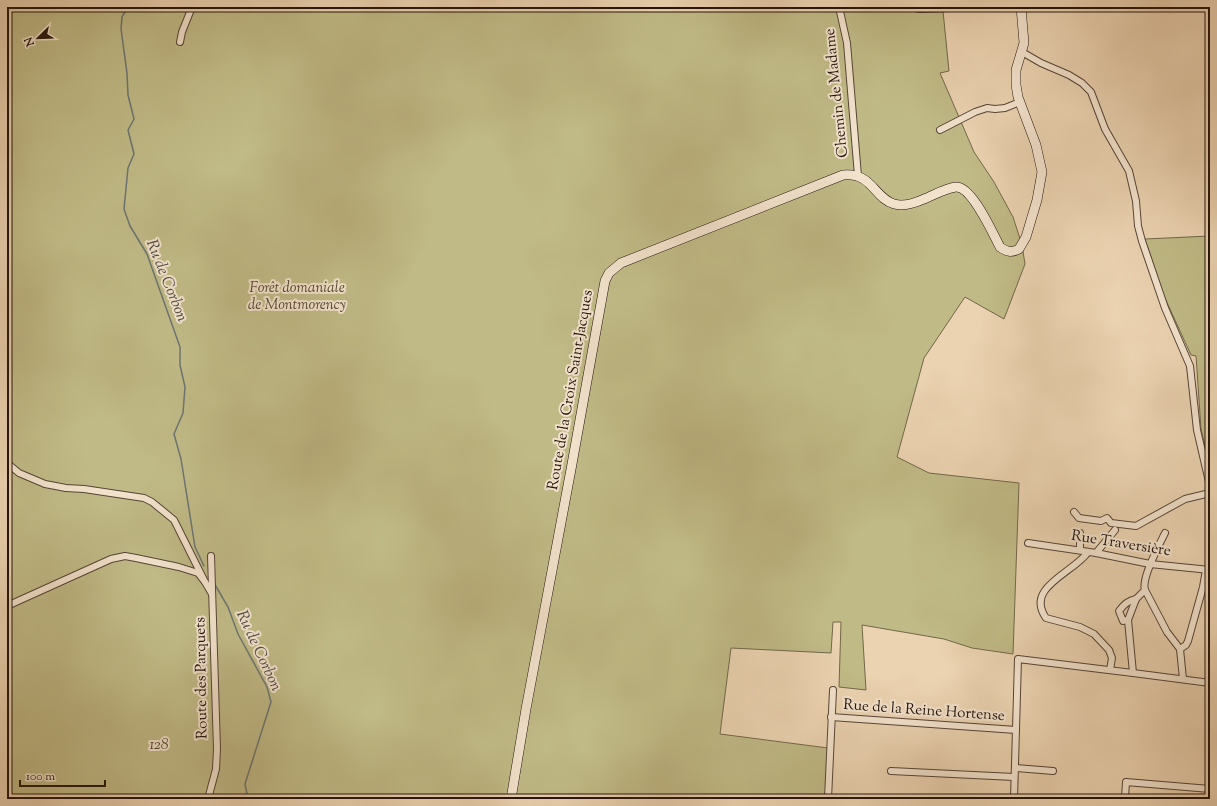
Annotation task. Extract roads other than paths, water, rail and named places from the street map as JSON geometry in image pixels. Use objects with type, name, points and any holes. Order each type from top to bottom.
[{"type":"street","points":[[180,42],[182,32],[192,7]]},
{"type":"street","name":"Chemin de Madame","points":[[839,7],[847,43],[858,176]]},
{"type":"street","points":[[909,7],[920,9],[979,7]]},
{"type":"street","points":[[858,176],[892,203],[908,204],[918,202],[949,189],[956,187],[961,188],[965,190],[980,208],[1000,247],[1009,252],[1019,249],[1026,237],[1037,200],[1042,172],[1036,145],[1020,102],[1015,79],[1016,70],[1024,43],[1021,7]]},
{"type":"street","points":[[1022,52],[1041,64],[1069,75],[1082,83],[1091,92],[1105,129],[1129,171],[1136,201],[1138,226],[1142,241],[1165,308],[1190,366],[1197,430],[1210,486]]},
{"type":"street","points":[[940,130],[975,112],[987,108],[1005,108],[1020,102]]},
{"type":"street","name":"Route de la Croix Saint-Jacques","points":[[511,799],[526,709],[605,281],[609,273],[621,263],[749,212],[843,176],[858,176]]},
{"type":"street","points":[[7,463],[19,473],[45,484],[144,498],[152,502],[174,520],[204,582]]},
{"type":"street","points":[[1074,512],[1079,518],[1101,521],[1107,518],[1111,523],[1136,526],[1185,499],[1210,493]]},
{"type":"street","points":[[1096,553],[1115,530]]},
{"type":"street","points":[[1080,533],[1080,550]]},
{"type":"street","points":[[1165,533],[1150,564],[1144,586],[1167,632],[1180,648],[1183,679]]},
{"type":"street","name":"Rue Traversière","points":[[1028,543],[1080,550],[1150,564],[1208,570]]},
{"type":"street","points":[[1088,552],[1078,563],[1048,585],[1041,601],[1041,609],[1046,618],[1080,627],[1094,634],[1109,650],[1112,658],[1110,670]]},
{"type":"street","points":[[7,606],[111,559],[125,556],[179,567],[198,573],[213,596]]},
{"type":"street","name":"Route des Parquets","points":[[208,799],[216,769],[217,750],[211,556]]},
{"type":"street","points":[[1180,648],[1186,645],[1188,641],[1207,587],[1208,570]]},
{"type":"street","points":[[1133,673],[1128,620],[1136,599],[1145,590]]},
{"type":"street","points":[[1128,620],[1123,621],[1119,611],[1128,601],[1136,599]]},
{"type":"street","points":[[1014,799],[1018,659],[1183,679],[1210,684]]},
{"type":"street","points":[[828,799],[833,690]]},
{"type":"street","name":"Rue de la Reine Hortense","points":[[831,717],[1016,730]]},
{"type":"street","points":[[1015,768],[1054,771]]},
{"type":"street","points":[[891,771],[1014,777]]},
{"type":"street","points":[[1125,798],[1126,782],[1210,789]]},
{"type":"waterway","name":"Ru de Corbon","points":[[128,7],[122,17],[121,29],[127,73],[128,95],[134,119],[128,130],[134,154],[128,168],[124,209],[130,226],[147,254],[180,347],[180,365],[185,387],[183,413],[174,434],[181,459],[195,547],[204,566]]},
{"type":"waterway","name":"Ru de Corbon","points":[[214,583],[228,607],[238,634],[267,687],[271,702],[245,784],[248,799]]},
{"type":"park label","name":"Forêt domaniale de Montmorency","points":[[297,296]]},
{"type":"park label","name":"128","points":[[159,745]]}]
